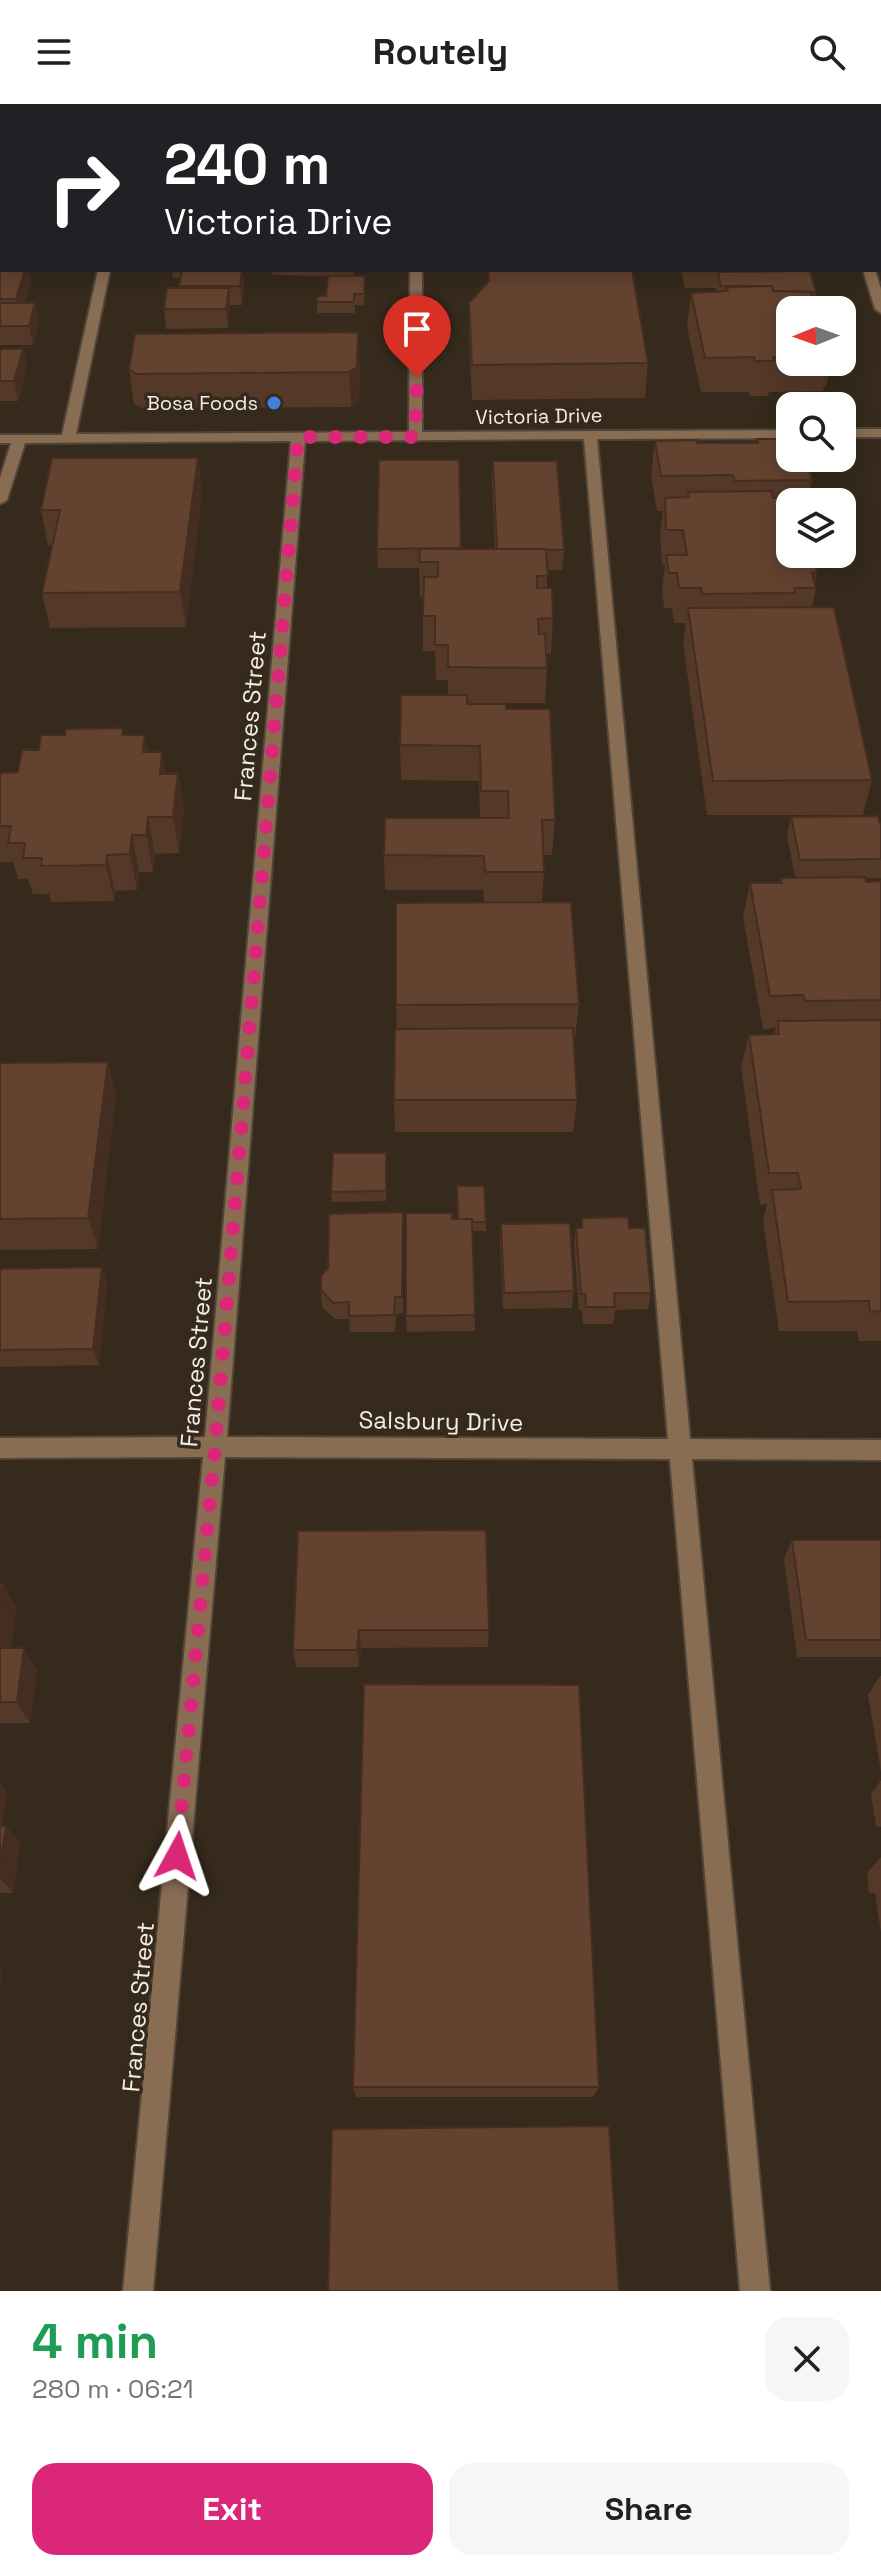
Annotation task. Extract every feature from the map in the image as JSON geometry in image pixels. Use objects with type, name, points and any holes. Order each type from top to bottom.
[{"type":"street","points":[[68,439],[104,272]]},
{"type":"street","points":[[415,437],[418,412],[416,272]]},
{"type":"street","points":[[870,272],[881,309]]},
{"type":"street","points":[[856,433],[881,433]]},
{"type":"street","name":"Victoria Drive","points":[[0,439],[776,434]]},
{"type":"street","points":[[590,435],[755,2291]]},
{"type":"street","name":"Frances Street","points":[[138,2291],[215,1447],[298,437]]},
{"type":"street","points":[[0,500],[19,439]]},
{"type":"street","name":"Salsbury Drive","points":[[0,1448],[881,1450]]},
{"type":"building","points":[[0,272],[24,272],[16,299],[0,299]]},
{"type":"building","points":[[182,272],[242,272],[240,286],[179,286]]},
{"type":"building","points":[[488,272],[632,272],[648,363],[472,365],[469,303],[489,281]]},
{"type":"building","points":[[718,272],[810,272],[816,292],[773,291],[772,286],[721,286]]},
{"type":"building","points":[[328,276],[365,276],[364,294],[354,294],[354,302],[317,302],[318,296],[326,296]]},
{"type":"building","points":[[772,286],[773,291],[811,292],[812,296],[776,296],[774,361],[755,361],[754,357],[705,358],[691,293],[728,291],[726,287]]},
{"type":"building","points":[[167,288],[229,288],[226,309],[164,309]]},
{"type":"building","points":[[0,303],[35,303],[29,326],[0,326]]},
{"type":"building","points":[[358,332],[357,367],[349,372],[136,374],[129,369],[135,334]]},
{"type":"building","points":[[0,349],[23,349],[14,381],[0,381]]},
{"type":"building","points":[[757,439],[776,439],[776,472],[810,472],[812,480],[735,481],[733,475],[661,476],[655,441],[697,440],[697,443],[758,443]]},
{"type":"building","points":[[52,458],[198,458],[180,592],[42,593],[60,510],[41,510]]},
{"type":"building","points":[[379,460],[459,460],[461,548],[377,549]]},
{"type":"building","points":[[493,461],[557,461],[564,550],[497,549]]},
{"type":"building","points":[[772,491],[773,498],[776,498],[776,568],[816,568],[817,572],[812,573],[816,588],[794,588],[795,593],[702,594],[701,588],[679,588],[677,573],[669,573],[666,555],[687,555],[683,530],[666,530],[665,498],[689,497],[688,492]]},
{"type":"building","points":[[420,549],[546,549],[548,576],[537,576],[537,588],[552,588],[553,618],[538,619],[539,634],[545,634],[547,668],[448,667],[448,645],[435,645],[435,616],[423,616],[424,577],[438,577],[438,562],[419,562]]},
{"type":"building","points":[[834,607],[872,780],[713,781],[688,608]]},
{"type":"building","points":[[401,695],[467,695],[467,704],[506,704],[506,709],[550,709],[555,820],[542,820],[544,872],[485,872],[484,856],[384,855],[385,818],[509,818],[508,791],[481,791],[480,746],[400,745]]},
{"type":"building","points":[[123,728],[122,735],[145,735],[143,752],[162,752],[160,774],[178,774],[173,817],[148,817],[146,835],[132,835],[130,854],[107,855],[106,865],[41,866],[42,858],[23,858],[25,843],[8,843],[11,826],[0,826],[0,773],[18,772],[22,750],[39,750],[41,735],[65,735],[66,729]]},
{"type":"building","points":[[878,816],[881,859],[800,860],[791,817]]},
{"type":"building","points":[[865,877],[866,882],[881,881],[881,1000],[805,1001],[803,995],[770,996],[750,883],[782,883],[781,878]]},
{"type":"building","points":[[571,902],[579,1004],[396,1005],[396,903]]},
{"type":"building","points":[[881,1020],[881,1311],[870,1312],[869,1301],[788,1302],[772,1190],[801,1189],[798,1173],[769,1173],[749,1035],[779,1034],[778,1021]]},
{"type":"building","points":[[573,1028],[577,1100],[394,1100],[395,1029]]},
{"type":"building","points":[[108,1062],[88,1218],[0,1219],[0,1063]]},
{"type":"building","points":[[333,1153],[386,1153],[386,1191],[331,1192]]},
{"type":"building","points":[[457,1186],[484,1186],[486,1222],[458,1219]]},
{"type":"building","points":[[403,1212],[402,1297],[395,1297],[394,1315],[349,1316],[349,1302],[333,1303],[321,1290],[321,1276],[328,1268],[329,1214]]},
{"type":"building","points":[[406,1213],[452,1213],[452,1219],[472,1219],[475,1315],[406,1316]]},
{"type":"building","points":[[628,1217],[629,1228],[645,1228],[651,1293],[614,1293],[615,1307],[586,1307],[585,1294],[581,1294],[576,1228],[582,1228],[582,1218]]},
{"type":"building","points":[[570,1223],[574,1291],[504,1293],[501,1224]]},
{"type":"building","points":[[102,1267],[93,1349],[0,1350],[0,1269]]},
{"type":"building","points":[[486,1530],[489,1630],[359,1630],[357,1650],[293,1650],[298,1531]]},
{"type":"building","points":[[792,1540],[881,1540],[881,1640],[806,1640]]},
{"type":"building","points":[[0,1648],[24,1648],[17,1702],[0,1702]]},
{"type":"building","points":[[364,1684],[579,1685],[599,2087],[353,2087]]},
{"type":"building","points":[[0,1826],[6,1826],[0,1864]]},
{"type":"building","points":[[609,2126],[619,2291],[328,2291],[332,2129]]},
{"type":"place","name":"Bosa Foods","points":[[274,403]]},
{"type":"route","points":[[177,1856],[215,1447],[298,437],[415,437],[417,377]]}]
